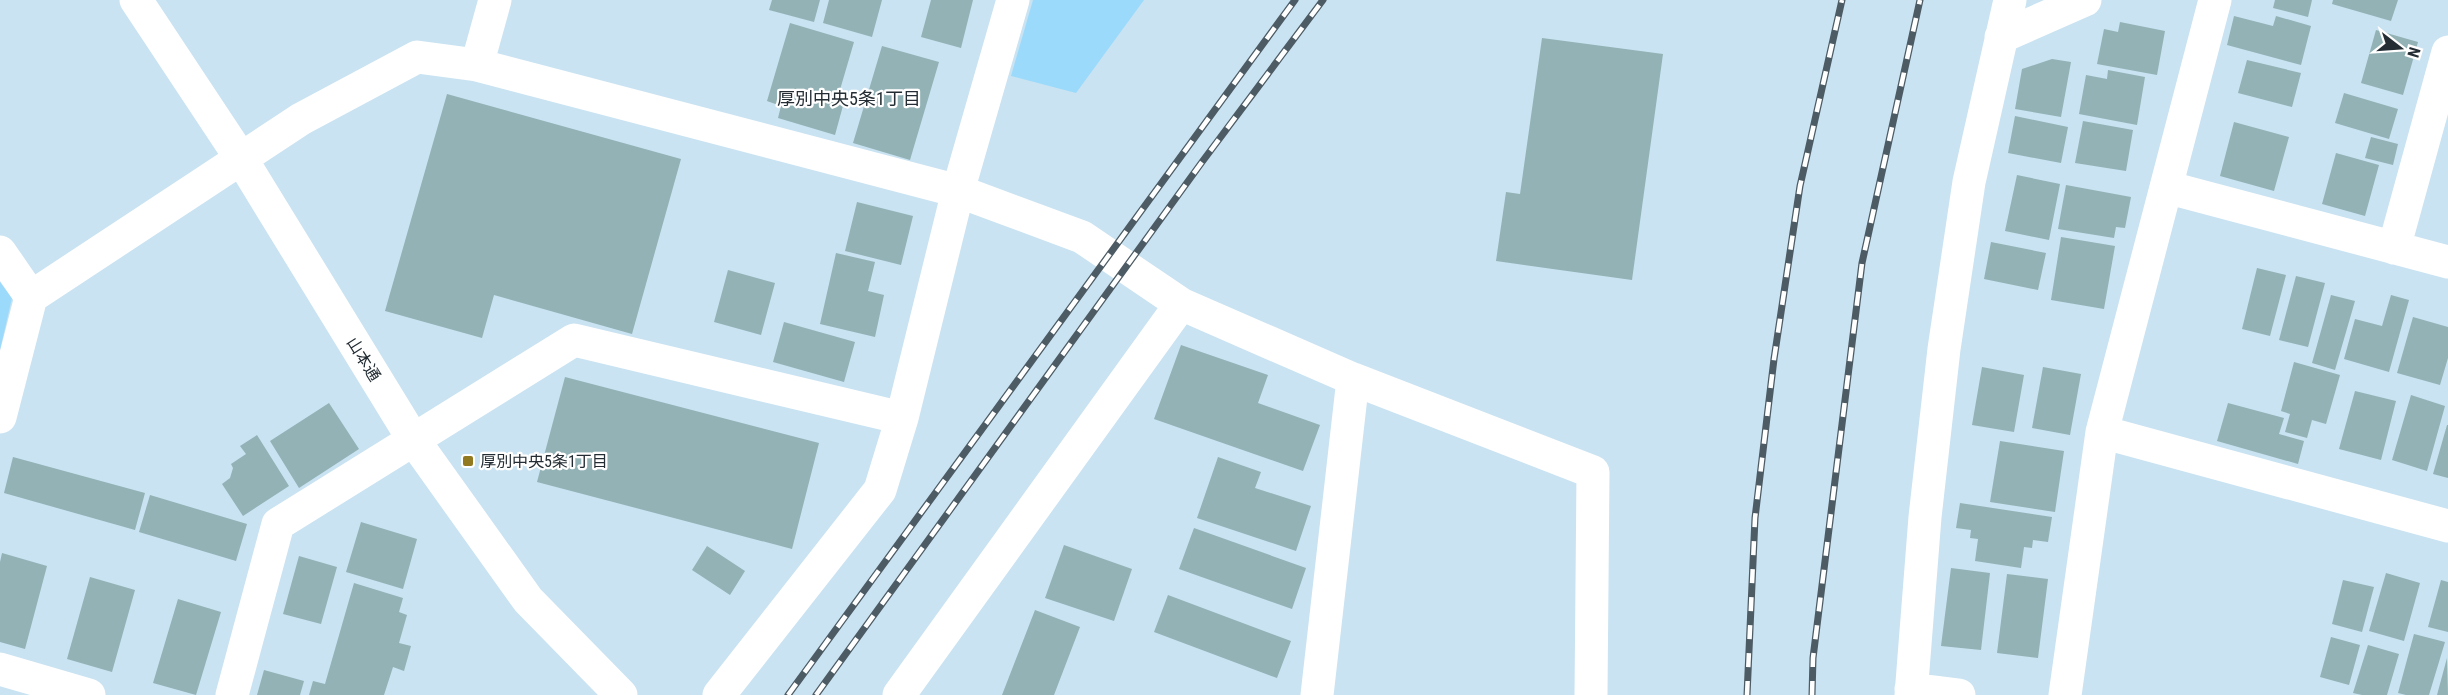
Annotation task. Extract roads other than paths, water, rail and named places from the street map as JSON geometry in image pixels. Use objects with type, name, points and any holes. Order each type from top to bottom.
[{"type":"street","name":"山本通","points":[[136,0],[242,160],[413,439],[528,600],[621,695]]},
{"type":"street","points":[[477,65],[495,0]]},
{"type":"street","points":[[719,695],[880,490],[902,418],[958,191],[1013,0]]},
{"type":"street","points":[[1959,695],[1911,692],[1925,517],[1944,349],[1969,183],[2010,0]]},
{"type":"street","points":[[2001,37],[2085,0]]},
{"type":"street","points":[[2065,695],[2102,432],[2215,0]]},
{"type":"street","points":[[2394,248],[2448,52]]},
{"type":"street","points":[[0,417],[31,297],[301,119],[417,57],[477,65],[958,191],[1082,237],[1181,304],[1353,379],[1593,472],[1591,695]]},
{"type":"street","points":[[2166,187],[2448,262]]},
{"type":"street","points":[[0,252],[31,297]]},
{"type":"street","points":[[899,695],[1181,304]]},
{"type":"street","points":[[232,695],[278,524],[574,340],[902,418]]},
{"type":"street","points":[[1317,695],[1353,379]]},
{"type":"street","points":[[2102,432],[2448,526]]},
{"type":"street","points":[[0,669],[88,695]]},
{"type":"railway","points":[[788,695],[1295,0]]},
{"type":"railway","points":[[816,695],[1202,162],[1323,0]]},
{"type":"railway","points":[[1747,695],[1755,518],[1774,359],[1800,186],[1842,0]]},
{"type":"railway","points":[[1812,695],[1813,658],[1862,263],[1920,0]]},
{"type":"place","name":"厚別中央5条1丁目","points":[[468,461]]},
{"type":"district","name":"厚別中央5条1丁目","points":[[849,99]]}]
